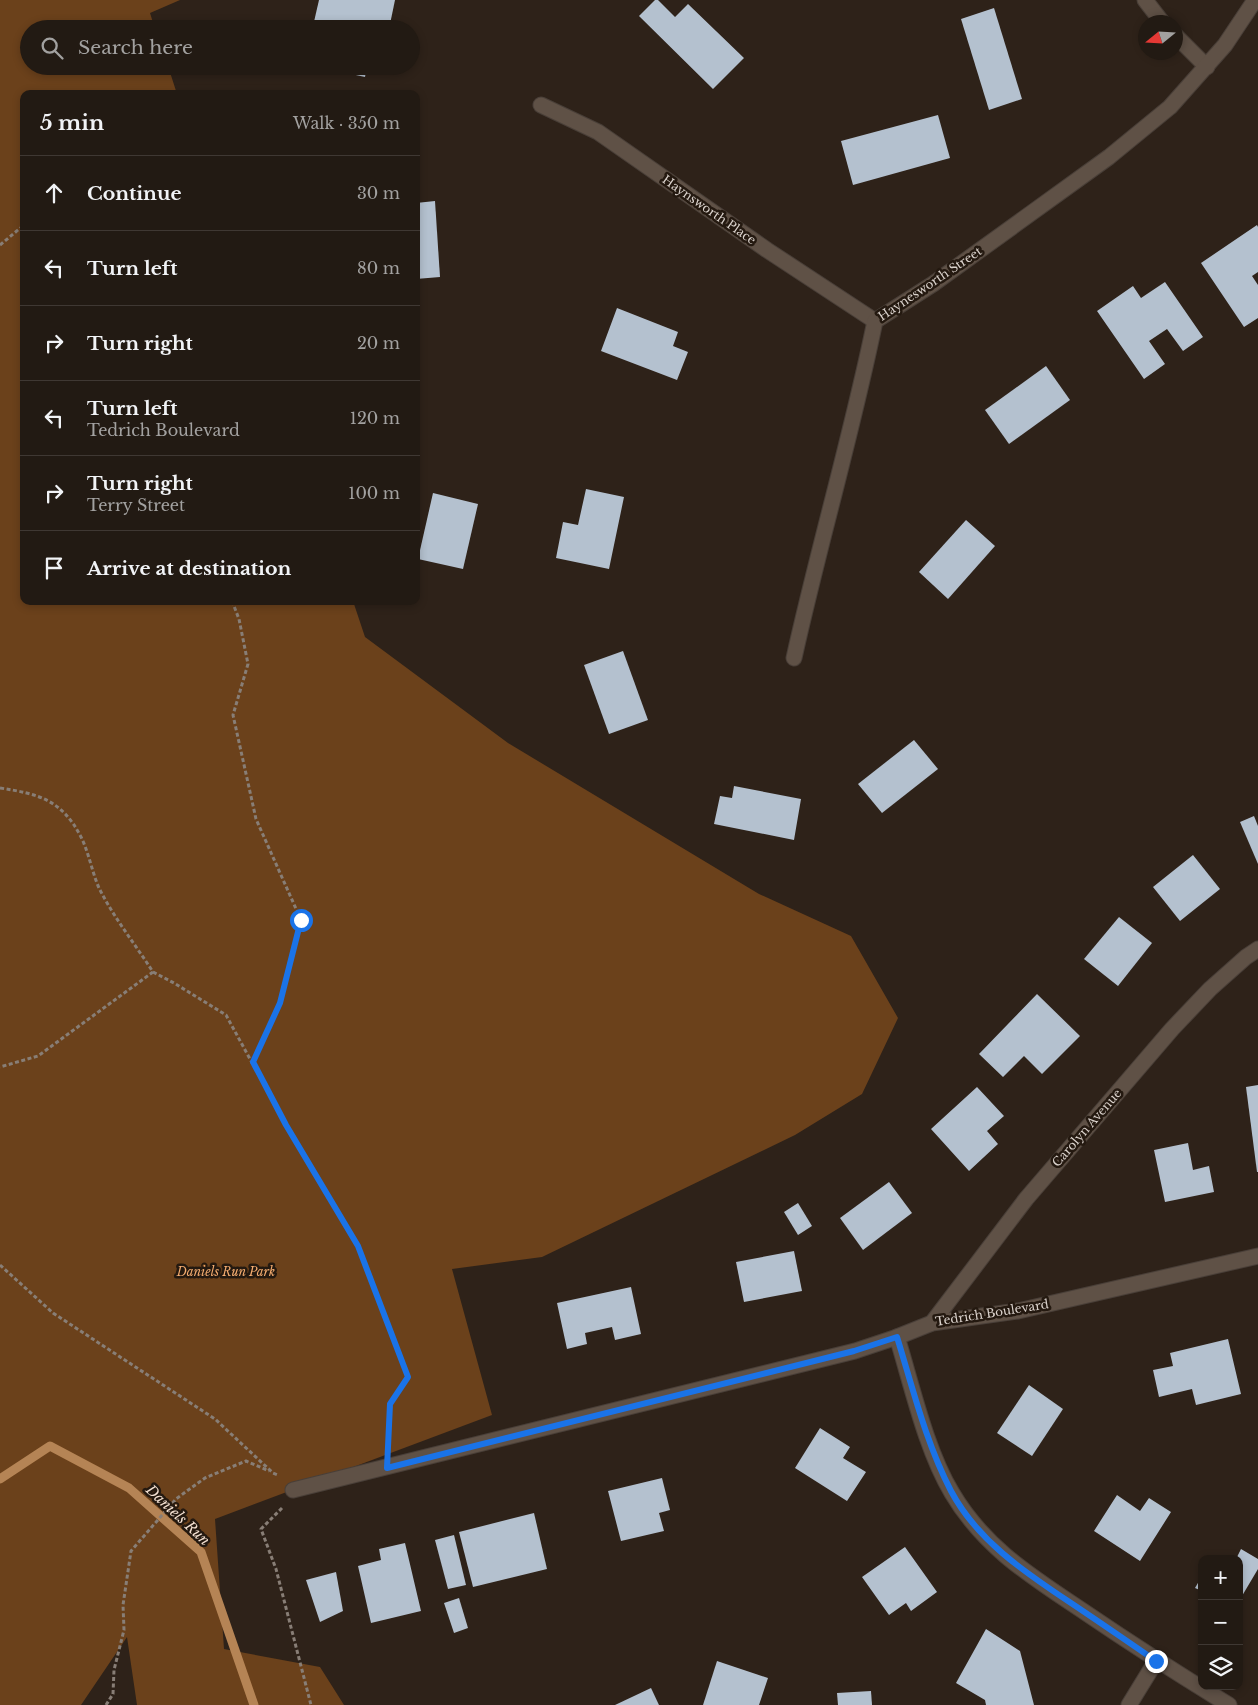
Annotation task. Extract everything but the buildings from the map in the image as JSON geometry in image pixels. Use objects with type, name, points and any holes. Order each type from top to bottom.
[{"type":"street","points":[[1145,0],[1157,15]]},
{"type":"street","name":"Haynesworth Street","points":[[794,658],[861,388],[875,320],[933,284],[1109,157],[1170,107],[1225,45],[1255,0]]},
{"type":"street","points":[[1183,43],[1207,67]]},
{"type":"street","name":"Haynsworth Place","points":[[541,105],[598,132],[767,250],[875,320]]},
{"type":"street","name":"Carolyn Avenue","points":[[932,1323],[1026,1199],[1172,1029],[1210,989],[1246,957],[1258,949]]},
{"type":"street","name":"Tedrich Boulevard","points":[[293,1490],[854,1351],[932,1323],[1018,1311],[1258,1256]]},
{"type":"street","points":[[897,1337],[933,1452],[951,1492],[971,1522],[991,1544],[1018,1567],[1156,1661],[1229,1705]]},
{"type":"street","points":[[1129,1705],[1156,1661]]},
{"type":"path","points":[[0,245],[20,228]]},
{"type":"path","points":[[234,605],[239,619],[248,664],[233,715],[256,819],[301,920],[280,1003],[253,1062]]},
{"type":"path","points":[[0,788],[41,797],[63,810],[81,838],[99,888],[153,972],[226,1015],[286,1125],[358,1246],[408,1377],[390,1404],[387,1468]]},
{"type":"path","points":[[0,1067],[38,1056],[153,972]]},
{"type":"path","points":[[0,1265],[53,1312],[215,1419],[272,1473]]},
{"type":"path","points":[[106,1705],[113,1694],[114,1670],[124,1630],[123,1605],[131,1551],[176,1499],[206,1478],[246,1461],[282,1476],[293,1490],[283,1506],[261,1529],[276,1569],[311,1705]]},
{"type":"green space","name":"Daniels Run Park","points":[[0,0],[180,0],[150,13],[152,20],[20,20],[20,75],[171,75],[176,90],[20,90],[20,605],[354,605],[365,637],[508,743],[759,894],[851,936],[898,1018],[862,1094],[795,1135],[542,1257],[452,1269],[492,1415],[215,1519],[224,1649],[320,1667],[344,1705],[137,1705],[127,1637],[81,1705],[0,1705]]},
{"type":"waterway","name":"Daniels Run","points":[[0,1479],[50,1446],[129,1488],[201,1552],[254,1705]]},
{"type":"route","points":[[301,920],[280,1003],[253,1062],[286,1125],[358,1246],[408,1377],[390,1404],[387,1468],[854,1351],[897,1337],[933,1452],[951,1492],[971,1522],[991,1544],[1018,1567],[1156,1661]]}]
